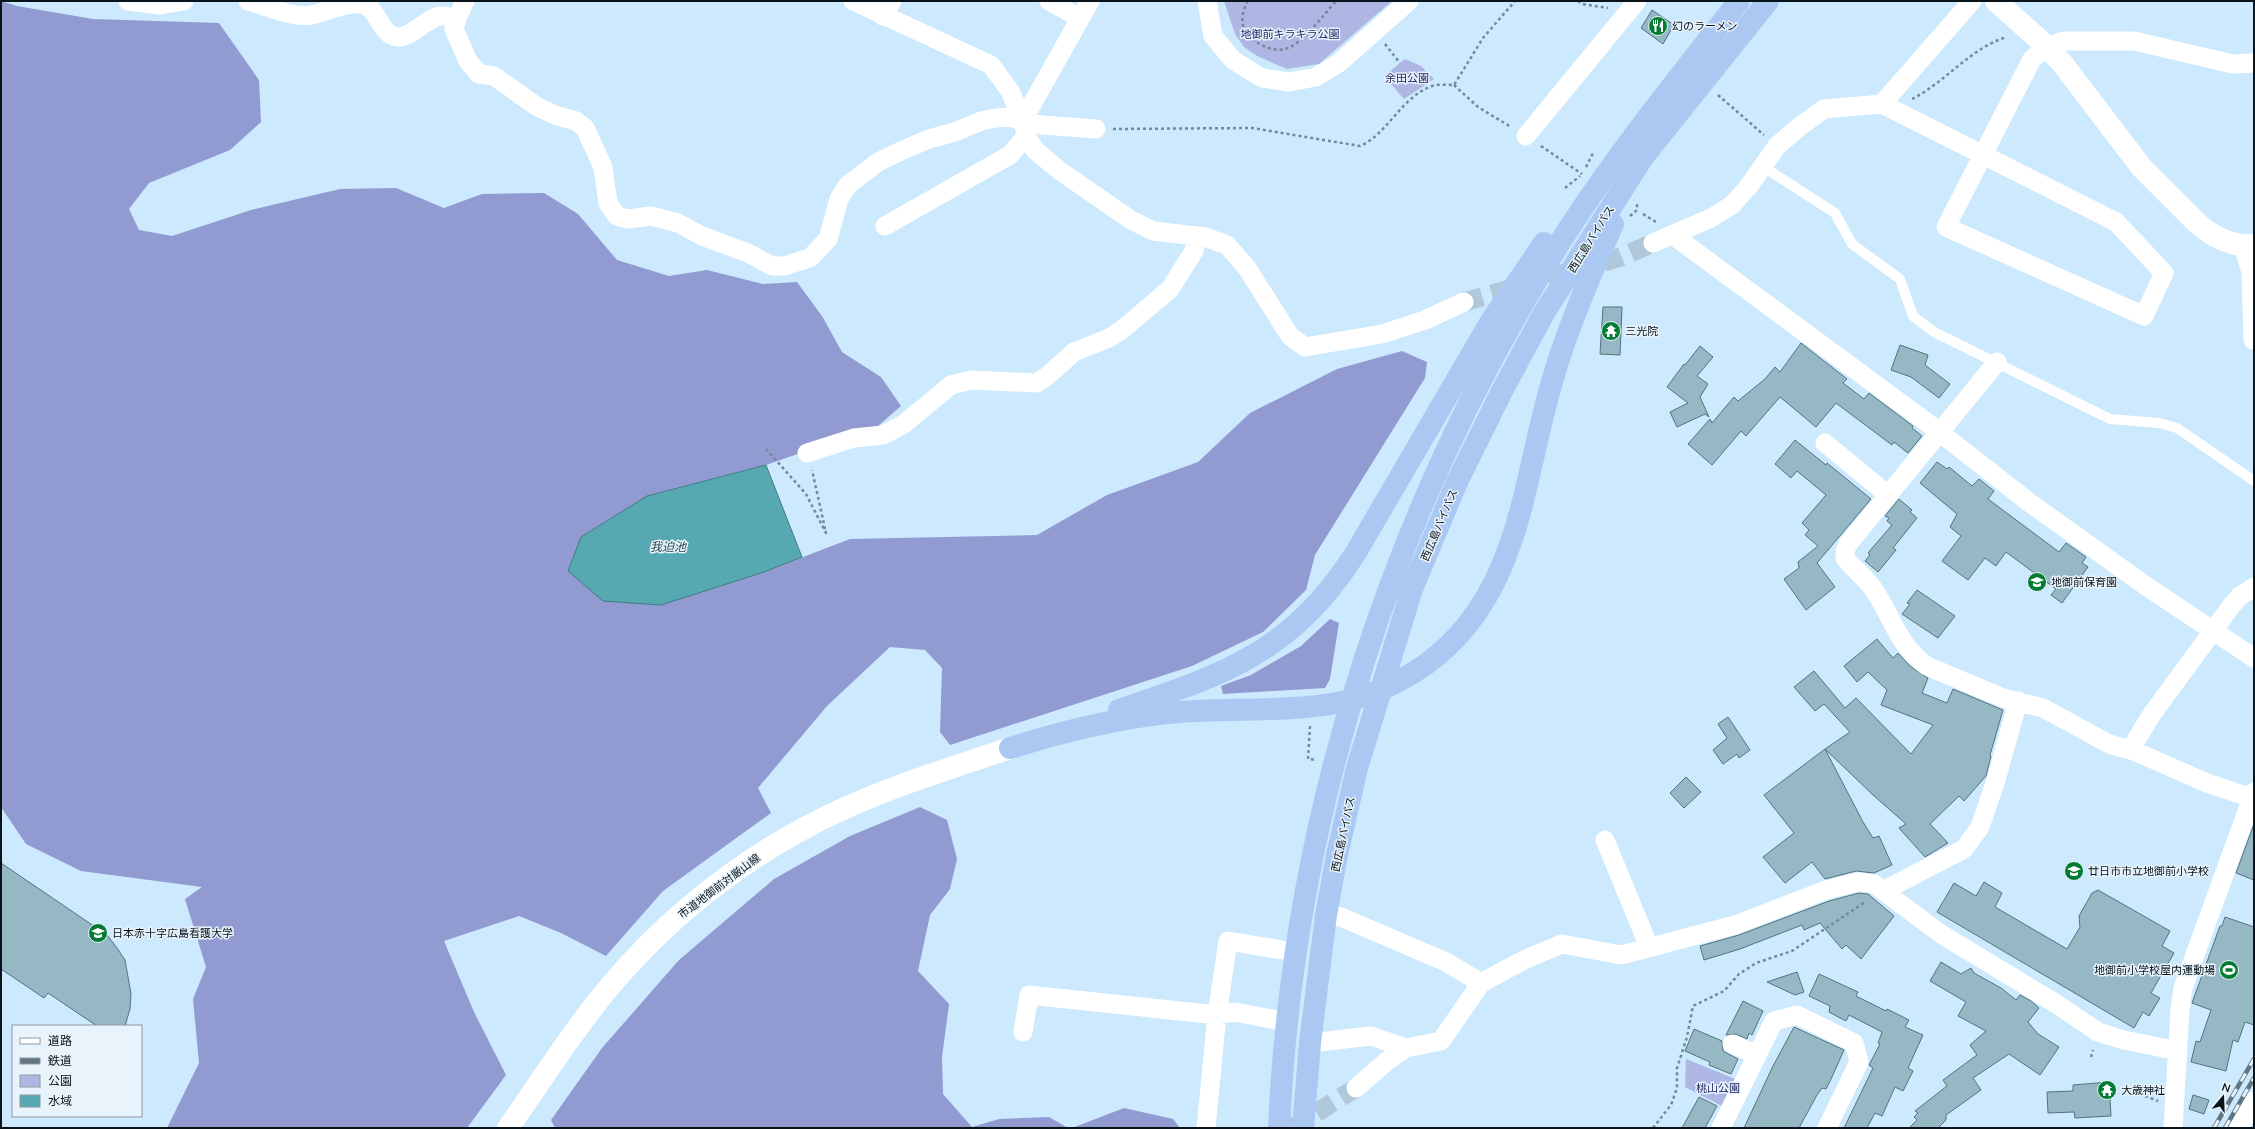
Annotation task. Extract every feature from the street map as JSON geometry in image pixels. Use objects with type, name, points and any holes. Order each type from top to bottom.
[{"type":"highway","name":"西広島バイパス","points":[[1279,1128],[1287,1022],[1303,912],[1323,809],[1365,657],[1404,551],[1464,414],[1513,321],[1584,206],[1658,102],[1740,1]]},
{"type":"highway","name":"西広島バイパス","points":[[1303,1128],[1310,1043],[1326,915],[1357,768],[1412,589],[1457,482],[1502,391],[1544,312],[1643,157],[1768,1]]},
{"type":"highway","points":[[1010,748],[1223,673],[1250,659],[1275,642],[1298,623],[1325,594],[1347,566],[1479,341],[1520,276],[1584,190],[1658,102]]},
{"type":"highway","points":[[1010,748],[1061,732],[1114,721],[1167,713],[1315,714],[1400,681],[1418,670],[1451,644],[1478,612],[1490,594],[1507,555],[1547,398],[1576,309],[1643,157]]},
{"type":"street","points":[[128,1],[160,5],[184,1]]},
{"type":"street","points":[[248,1],[282,11],[309,15],[327,12],[341,4],[353,2],[367,5],[390,34],[399,37],[407,35],[427,20],[440,15],[457,18]]},
{"type":"street","points":[[464,1],[454,29],[468,61],[479,74],[494,76],[536,106],[554,116],[576,121],[585,128],[603,166],[608,203],[611,210],[617,216],[628,219],[651,216],[678,223],[702,236],[748,253],[778,267],[798,263],[810,258],[820,249],[828,239],[839,199],[848,186],[878,162],[929,139],[955,132],[981,121],[1009,117],[1024,128],[1042,125],[1096,129]]},
{"type":"street","points":[[853,1],[888,9],[992,65],[1010,91],[1024,128],[1035,150],[1060,171],[1131,220],[1153,231],[1196,236],[1227,245],[1247,268],[1290,336],[1305,347],[1382,334],[1426,320],[1464,302]]},
{"type":"street","points":[[1049,1],[1080,18]]},
{"type":"street","points":[[893,226],[1010,156],[1090,1]]},
{"type":"street","points":[[1206,1],[1213,36],[1233,60],[1262,78],[1289,82],[1316,77],[1340,63],[1409,1]]},
{"type":"street","points":[[1882,104],[1972,1]]},
{"type":"street","points":[[1996,1],[2047,47],[2079,84],[2149,176],[2205,231],[2226,241],[2248,245],[2251,272],[2253,340]]},
{"type":"street","points":[[1526,136],[1632,7]]},
{"type":"street","points":[[1653,243],[1674,236],[1711,218],[1732,205],[1749,186],[1777,146],[1799,126],[1824,109],[1882,104],[1982,154],[2116,222],[2164,273],[2144,316],[1946,227],[1982,154],[2032,59],[2047,47],[2064,41],[2134,41],[2233,64],[2254,63]]},
{"type":"street","points":[[807,452],[854,438],[883,435],[904,424],[951,385],[971,380],[1036,383],[1046,377],[1074,352],[1109,338],[1123,329],[1170,289],[1194,251],[1196,236]]},
{"type":"street","points":[[1674,236],[1940,432],[2042,512],[2212,631],[2254,658]]},
{"type":"street","points":[[1997,362],[1848,544],[1845,551],[1845,558],[1876,592],[1901,641],[1917,659],[1937,671],[2004,698],[2043,708],[2102,741],[2130,750],[2252,803],[2183,988],[2180,1010],[2173,1128]]},
{"type":"street","points":[[1825,443],[1888,495]]},
{"type":"street","points":[[2130,750],[2152,714],[2212,631],[2236,600],[2254,587]]},
{"type":"street","points":[[1883,891],[1964,849],[1980,827],[1996,780],[2018,701]]},
{"type":"street","name":"市道地御前対厳山線","points":[[508,1128],[584,1018],[611,985],[651,941],[712,888],[742,866],[792,834],[845,808],[900,786],[1010,748]]},
{"type":"street","points":[[1605,840],[1649,947]]},
{"type":"street","points":[[1356,1088],[1387,1061],[1406,1048],[1441,1041],[1481,983],[1526,959],[1562,944],[1621,956],[1649,947],[1735,925],[1826,890],[1858,882],[1874,884],[1941,934],[2055,1003],[2098,1032],[2124,1040],[2178,1051]]},
{"type":"street","points":[[1326,915],[1341,917],[1439,958],[1481,983]]},
{"type":"street","points":[[1206,1128],[1217,1016],[1228,941],[1282,950]]},
{"type":"street","points":[[1023,1032],[1029,995],[1217,1016],[1235,1012],[1287,1022]]},
{"type":"street","points":[[1721,1128],[1774,1021],[1797,1015],[1854,1043],[1859,1062],[1827,1128]]},
{"type":"street","points":[[1310,1043],[1371,1036],[1406,1048]]},
{"type":"street","points":[[1732,1044],[1757,1055]]},
{"type":"street","points":[[2239,1128],[2254,1101]]},
{"type":"lane","points":[[1762,166],[1835,213],[1852,244],[1900,279],[1913,316],[1934,332],[2110,419],[2159,423],[2177,428],[2254,481]]},
{"type":"path","points":[[1248,1],[1243,11],[1243,27],[1249,35],[1271,50],[1285,49],[1299,41],[1336,1]]},
{"type":"path","points":[[1454,85],[1483,38],[1515,1]]},
{"type":"path","points":[[1578,1],[1582,4],[1632,7]]},
{"type":"path","points":[[1911,100],[1930,90],[1983,47],[2029,30]]},
{"type":"path","points":[[1375,31],[1400,63]]},
{"type":"path","points":[[1096,129],[1252,128],[1360,146],[1369,142],[1405,103],[1432,86],[1454,85],[1478,107],[1526,136],[1582,174]]},
{"type":"path","points":[[1718,95],[1777,146]]},
{"type":"path","points":[[1565,188],[1582,174],[1593,153]]},
{"type":"path","points":[[766,449],[806,494],[826,533],[807,452]]},
{"type":"path","points":[[1308,759],[1315,714]]},
{"type":"path","points":[[1652,1128],[1671,1105],[1677,1088],[1677,1068],[1687,1037],[1693,1006],[1724,991],[1739,974],[1756,963],[1792,951],[1819,935],[1844,915],[1883,891]]},
{"type":"green space","name":"地御前キラキラ公園","points":[[1224,1],[1392,1],[1319,64],[1287,69],[1257,56],[1244,47],[1235,34]]},
{"type":"green space","name":"余田公園","points":[[1405,59],[1421,66],[1434,79],[1404,99],[1384,76]]},
{"type":"green space","name":"桃山公園","points":[[1686,1059],[1738,1080],[1724,1107],[1685,1087]]},
{"type":"shaded area","points":[[1,1],[17,6],[93,19],[219,23],[259,80],[261,122],[230,150],[149,183],[129,209],[139,230],[172,236],[251,210],[340,189],[396,188],[444,208],[482,194],[544,193],[578,214],[617,260],[669,276],[707,270],[763,284],[797,282],[822,316],[842,352],[881,377],[901,406],[878,426],[766,465],[647,496],[764,572],[850,539],[1037,535],[1107,495],[1198,462],[1250,413],[1337,369],[1402,351],[1427,362],[1425,378],[1315,555],[1306,590],[1263,632],[1192,666],[950,745],[940,732],[942,668],[925,650],[890,647],[827,706],[758,788],[771,813],[663,891],[606,956],[561,933],[519,916],[444,941],[474,1012],[506,1075],[467,1128],[167,1128],[199,1063],[193,999],[206,967],[185,899],[202,887],[81,871],[26,844],[1,807]]},
{"type":"shaded area","points":[[1330,619],[1339,623],[1330,679],[1325,688],[1223,694],[1221,686],[1251,675],[1301,646]]},
{"type":"shaded area","points":[[920,807],[947,820],[957,859],[950,889],[930,915],[918,971],[949,1004],[942,1057],[943,1094],[972,1127],[999,1119],[1049,1117],[1068,1128],[555,1128],[551,1120],[602,1048],[679,960],[774,879],[850,836]]},
{"type":"shaded area","points":[[1124,1108],[1173,1119],[1180,1128],[1072,1128]]},
{"type":"water","name":"我迫池","points":[[766,465],[802,557],[764,572],[661,605],[603,601],[568,571],[581,537],[647,496]]},
{"type":"building","name":"幻のラーメン","points":[[1652,10],[1674,25],[1663,44],[1641,28]]},
{"type":"building","name":"三光院","points":[[1603,307],[1622,307],[1620,355],[1600,354]]},
{"type":"building","points":[[1801,343],[1847,379],[1843,383],[1864,399],[1869,393],[1913,426],[1912,428],[1922,436],[1908,453],[1894,442],[1892,445],[1836,403],[1816,427],[1780,397],[1746,436],[1741,431],[1712,465],[1688,444],[1710,419],[1712,423],[1734,397],[1738,401],[1765,379],[1775,367],[1780,372]]},
{"type":"building","points":[[1900,345],[1928,355],[1925,365],[1950,384],[1939,398],[1911,377],[1891,370]]},
{"type":"building","points":[[1700,346],[1713,357],[1697,376],[1708,384],[1700,397],[1709,417],[1705,414],[1677,427],[1670,412],[1688,403],[1667,387]]},
{"type":"building","points":[[1795,440],[1826,465],[1827,463],[1871,499],[1817,563],[1835,587],[1806,610],[1784,579],[1799,568],[1798,562],[1818,546],[1805,535],[1809,530],[1802,523],[1826,495],[1797,471],[1791,478],[1775,464]]},
{"type":"building","points":[[1937,462],[1947,469],[1949,467],[1972,486],[1979,479],[1994,491],[1988,499],[2059,552],[2066,543],[2086,557],[2082,563],[2088,567],[2062,603],[2051,595],[2056,589],[2006,552],[1996,566],[1985,558],[1968,580],[1942,561],[1961,536],[1950,527],[1957,514],[1920,483]]},
{"type":"building","points":[[1899,499],[1912,510],[1910,512],[1917,518],[1893,548],[1896,550],[1878,572],[1865,561],[1870,555],[1868,553],[1892,525],[1887,521],[1889,518],[1885,516]]},
{"type":"building","points":[[1917,590],[1955,616],[1938,638],[1902,614],[1910,604],[1907,603]]},
{"type":"building","points":[[1877,639],[1893,658],[1898,653],[1910,666],[1928,678],[1922,693],[1947,703],[1953,689],[2003,710],[1990,755],[1986,776],[1964,801],[1959,796],[1930,824],[1948,843],[1925,857],[1899,828],[1906,824],[1825,749],[1850,732],[1824,704],[1815,711],[1794,687],[1814,671],[1845,708],[1856,698],[1911,754],[1933,725],[1881,705],[1887,690],[1868,672],[1857,682],[1844,666]]},
{"type":"building","points":[[1728,717],[1750,750],[1739,758],[1737,754],[1723,764],[1713,750],[1727,738],[1718,724]]},
{"type":"building","points":[[1825,749],[1863,822],[1873,838],[1879,836],[1892,865],[1874,873],[1856,871],[1825,879],[1812,862],[1785,883],[1763,857],[1794,833],[1764,795]]},
{"type":"building","points":[[1686,777],[1701,792],[1684,808],[1670,793]]},
{"type":"building","points":[[2254,824],[2254,880],[2236,873]]},
{"type":"building","points":[[1,863],[107,935],[117,948],[125,960],[131,994],[130,1009],[125,1025],[96,1025],[48,993],[44,998],[1,969]]},
{"type":"building","points":[[1984,882],[2002,893],[1995,907],[2067,949],[2080,927],[2079,916],[2092,893],[2098,890],[2170,931],[2162,946],[2174,953],[2151,993],[2160,998],[2149,1016],[2143,1012],[2134,1028],[1937,912],[1954,883],[1976,896]]},
{"type":"building","points":[[1859,893],[1868,894],[1894,916],[1861,959],[1846,945],[1842,949],[1820,923],[1804,930],[1802,925],[1740,949],[1704,960],[1700,946],[1739,935],[1829,901]]},
{"type":"building","name":"地御前小学校屋内運動場","points":[[2225,917],[2254,927],[2254,1025],[2245,1022],[2238,1042],[2233,1040],[2226,1071],[2191,1062],[2196,1041],[2200,1042],[2211,1010],[2192,1003],[2220,926],[2222,926]]},
{"type":"building","points":[[1941,962],[1961,974],[1971,968],[1974,973],[2001,988],[2016,1000],[2020,995],[2031,1001],[2039,1008],[2028,1022],[2038,1034],[2059,1047],[2040,1075],[2009,1054],[1973,1078],[1981,1090],[1946,1115],[1946,1120],[1938,1128],[1909,1128],[1917,1120],[1914,1117],[1918,1113],[1915,1111],[1947,1086],[1943,1080],[1977,1055],[1970,1045],[1986,1031],[1958,1016],[1966,1002],[1930,981]]},
{"type":"building","points":[[1797,972],[1804,992],[1795,995],[1767,982]]},
{"type":"building","points":[[1819,974],[1858,992],[1856,996],[1886,1011],[1887,1009],[1909,1020],[1905,1027],[1923,1035],[1908,1068],[1913,1071],[1903,1091],[1895,1087],[1882,1116],[1875,1113],[1867,1128],[1844,1128],[1873,1068],[1869,1065],[1880,1044],[1878,1043],[1882,1032],[1849,1015],[1846,1021],[1829,1012],[1830,1006],[1809,996]]},
{"type":"building","points":[[1743,1001],[1763,1011],[1752,1035],[1749,1033],[1747,1039],[1736,1034],[1726,1035]]},
{"type":"building","points":[[1794,1027],[1844,1050],[1832,1077],[1826,1089],[1822,1088],[1817,1095],[1799,1128],[1744,1128],[1772,1068]]},
{"type":"building","points":[[1694,1029],[1722,1041],[1723,1051],[1738,1059],[1731,1074],[1709,1065],[1710,1062],[1685,1051]]},
{"type":"building","points":[[2109,1082],[2111,1116],[2075,1118],[2074,1112],[2048,1113],[2047,1092],[2073,1091],[2073,1085]]},
{"type":"building","points":[[2193,1095],[2209,1100],[2204,1114],[2189,1109]]},
{"type":"building","points":[[1699,1097],[1717,1106],[1705,1128],[1682,1128]]},
{"type":"tunnel","points":[[1464,302],[1621,257],[1653,243]]},
{"type":"tunnel","points":[[1292,1128],[1356,1088]]},
{"type":"railway","points":[[2214,1128],[2254,1059]]},
{"type":"railway","points":[[2225,1128],[2254,1078]]},
{"type":"place","name":"幻のラーメン","points":[[1658,26]]},
{"type":"place","name":"三光院","points":[[1611,331]]},
{"type":"place","name":"地御前保育園","points":[[2037,582]]},
{"type":"place","name":"廿日市市立地御前小学校","points":[[2074,871]]},
{"type":"place","name":"日本赤十字広島看護大学","points":[[98,933]]},
{"type":"place","name":"地御前小学校屋内運動場","points":[[2229,970]]},
{"type":"place","name":"大歳神社","points":[[2107,1090]]}]
